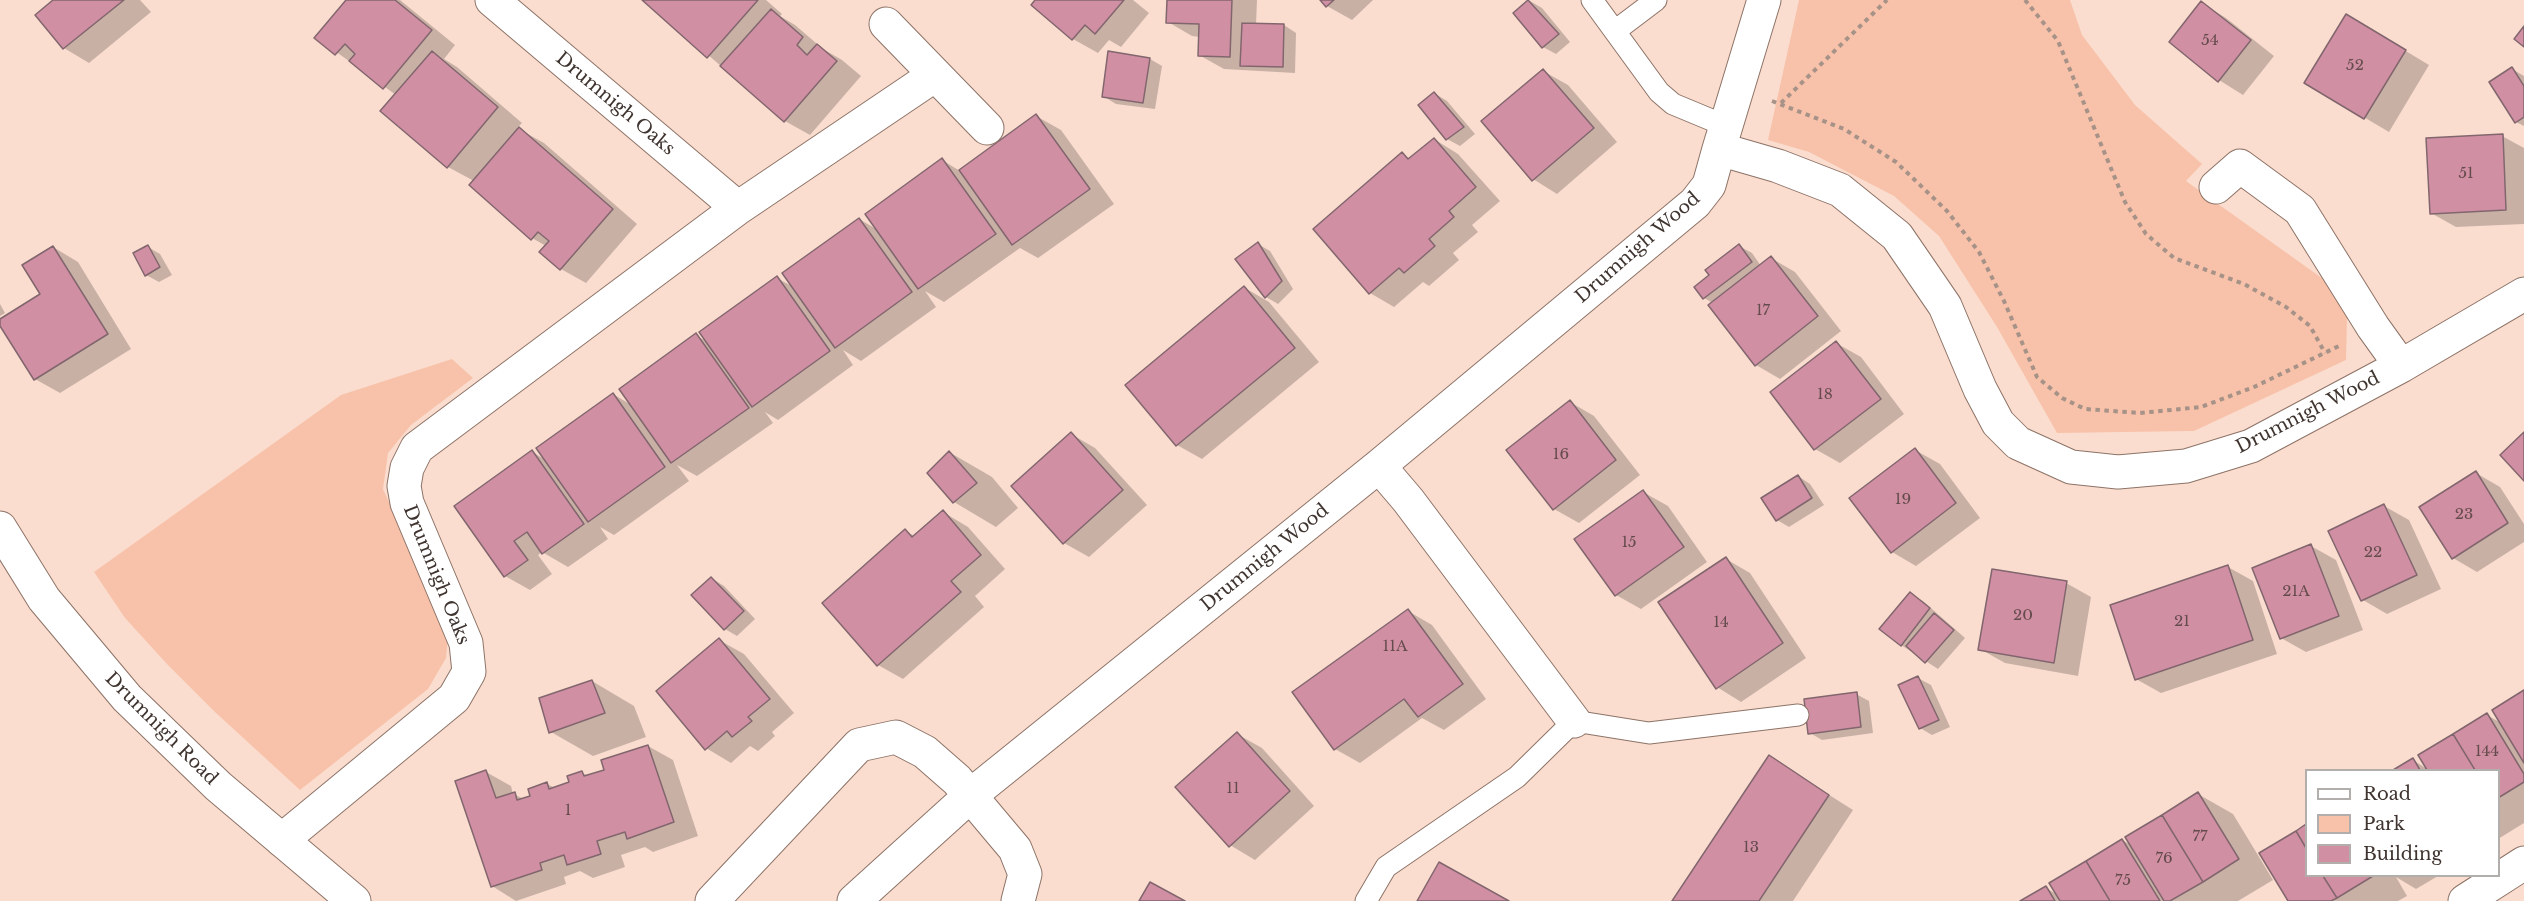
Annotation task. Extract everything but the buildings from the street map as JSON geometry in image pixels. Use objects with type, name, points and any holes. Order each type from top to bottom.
[{"type":"street","name":"Drumnigh Oaks","points":[[492,0],[738,208]]},
{"type":"street","points":[[1723,138],[1764,0]]},
{"type":"street","points":[[886,24],[987,128]]},
{"type":"street","name":"Drumnigh Oaks","points":[[282,840],[454,698],[469,672],[466,643],[406,503],[404,486],[407,468],[417,448],[738,208],[935,75]]},
{"type":"street","name":"Drumnigh Wood","points":[[854,901],[971,795],[1379,466],[1695,203],[1709,185],[1723,138],[1778,166],[1840,190],[1897,236],[1945,306],[1980,389],[1998,423],[2018,443],[2071,467],[2118,472],[2186,466],[2251,446],[2401,366],[2524,294]]},
{"type":"street","points":[[2216,187],[2240,166],[2300,210],[2373,327],[2401,366]]},
{"type":"street","points":[[1379,466],[1408,500],[1574,721]]},
{"type":"street","name":"Drumnigh Road","points":[[0,528],[44,599],[127,698],[218,786],[354,901]]},
{"type":"street","points":[[712,901],[859,745],[896,736],[926,752],[971,795],[1015,849],[1024,874],[1018,901]]},
{"type":"street","points":[[2465,901],[2524,863]]},
{"type":"lane","points":[[1592,0],[1659,93],[1723,138]]},
{"type":"lane","points":[[1615,31],[1656,0]]},
{"type":"lane","points":[[1366,901],[1386,867],[1517,777],[1574,721],[1649,733],[1798,715]]},
{"type":"path","points":[[1781,103],[1887,0]]},
{"type":"path","points":[[2025,0],[2058,41],[2125,202],[2146,234],[2174,258],[2244,284],[2286,307],[2310,326],[2325,353]]},
{"type":"path","points":[[1736,94],[1781,103],[1844,129],[1896,162],[1947,211],[1979,252],[2004,301],[2037,376],[2062,398],[2085,409],[2140,413],[2201,407],[2254,387],[2373,327]]},
{"type":"green space","points":[[1799,0],[2070,0],[2082,35],[2135,105],[2202,164],[2186,181],[2326,281],[2347,316],[2346,360],[2194,431],[2057,433],[1997,327],[1939,236],[1894,196],[1809,152],[1768,140]]},
{"type":"green space","points":[[452,359],[473,378],[411,425],[388,453],[383,489],[445,627],[448,637],[446,658],[428,689],[300,790],[215,712],[167,664],[125,618],[94,572],[341,395]]}]
